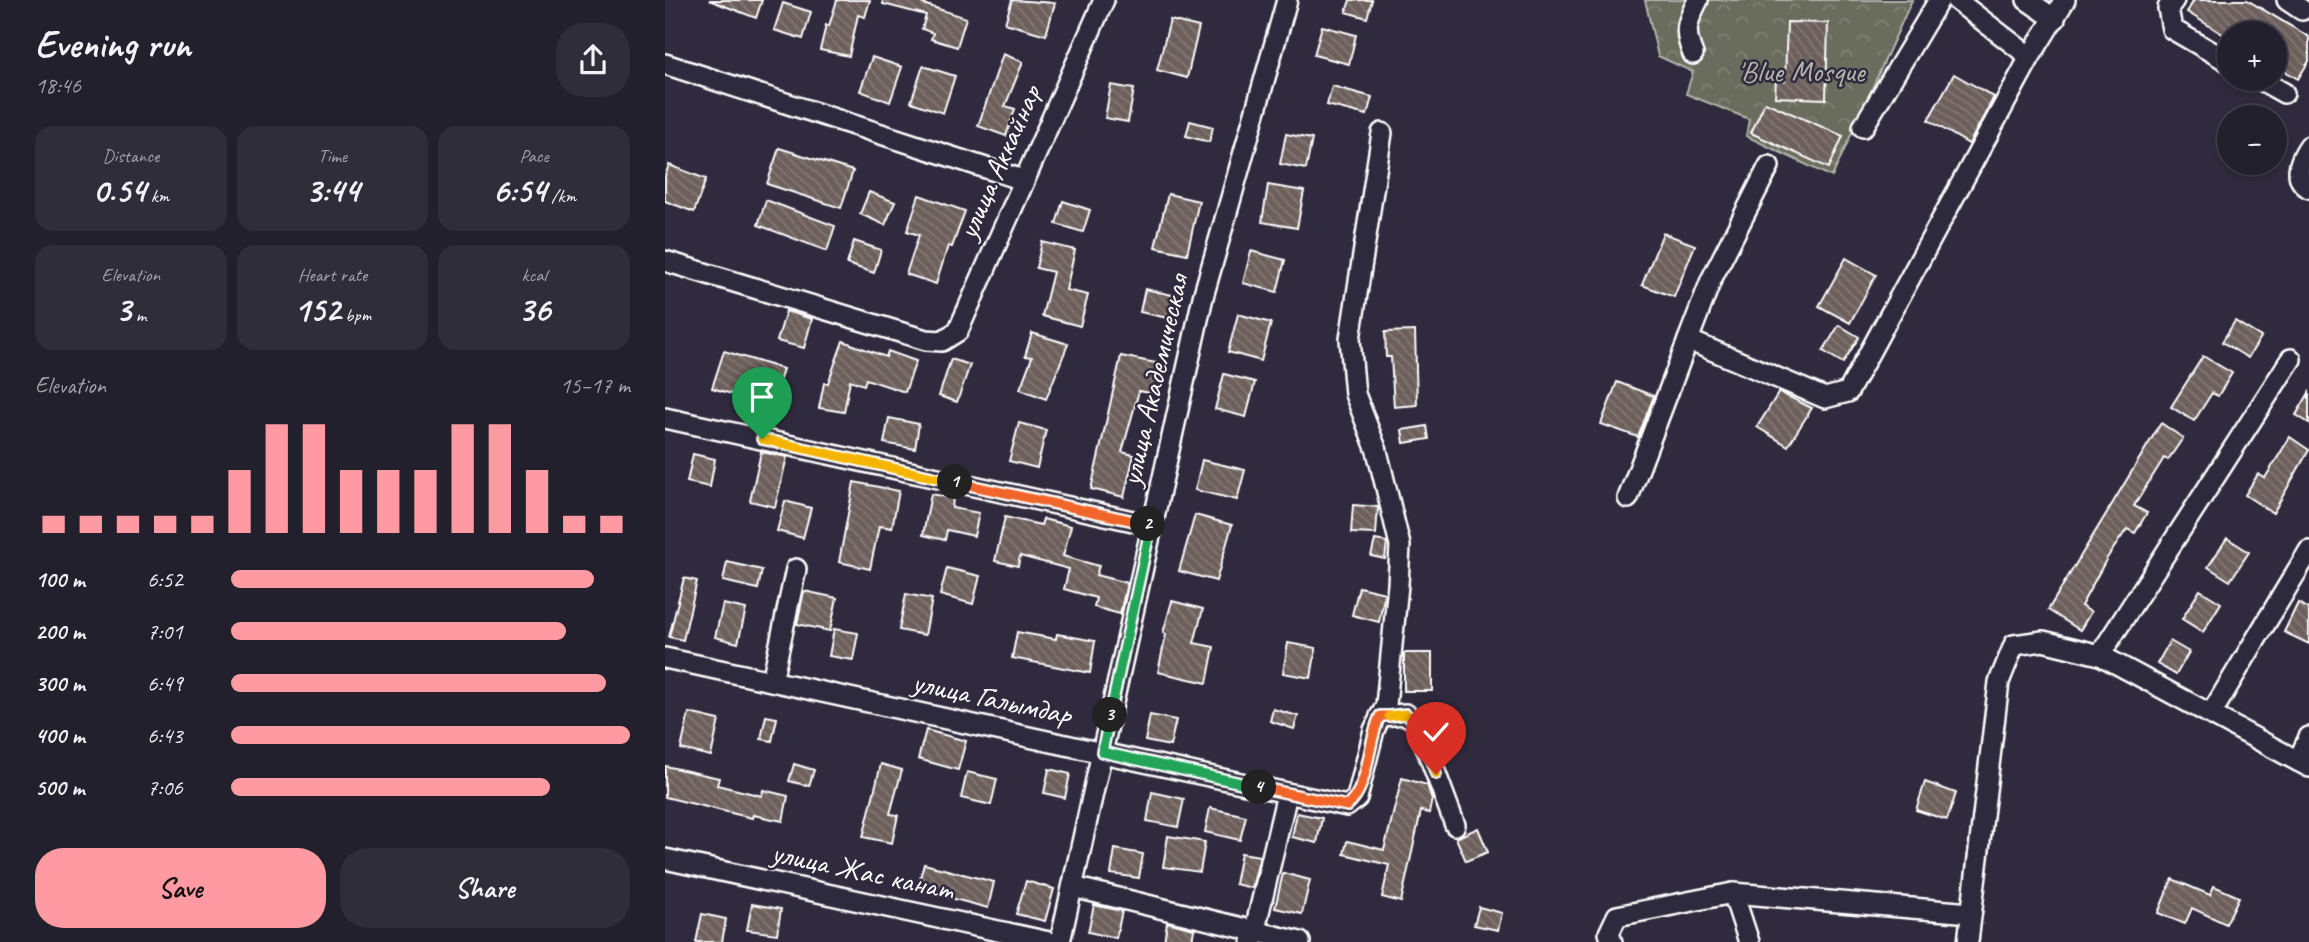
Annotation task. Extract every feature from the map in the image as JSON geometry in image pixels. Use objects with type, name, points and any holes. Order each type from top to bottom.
[{"type":"street","name":"улица Академическая","points":[[1060,942],[1203,297],[1287,0]]},
{"type":"street","points":[[1693,54],[1686,36],[1689,18],[1698,0]]},
{"type":"street","points":[[1863,127],[1939,0]]},
{"type":"street","points":[[1956,0],[2030,57]]},
{"type":"street","points":[[2027,0],[2055,19]]},
{"type":"street","points":[[1688,340],[1825,398],[1848,392],[2030,57],[2066,0]]},
{"type":"street","points":[[2174,0],[2168,8],[2172,29],[2217,55]]},
{"type":"street","name":"улица Аккайнар","points":[[665,261],[926,340],[942,341],[958,331],[1101,1]]},
{"type":"street","points":[[665,64],[1023,180]]},
{"type":"street","points":[[2280,91],[2284,93]]},
{"type":"street","points":[[1380,716],[1386,705],[1400,545],[1377,451],[1355,394],[1350,339],[1382,133]]},
{"type":"street","points":[[2309,146],[2301,157],[2298,173],[2303,184],[2309,188]]},
{"type":"street","points":[[1628,498],[1711,280],[1769,166]]},
{"type":"street","points":[[2100,655],[2291,359]]},
{"type":"street","points":[[665,418],[1151,525]]},
{"type":"street","points":[[2211,715],[2309,551]]},
{"type":"street","points":[[772,681],[796,569]]},
{"type":"street","points":[[1968,942],[1999,682],[2014,645],[2043,642],[2100,655],[2303,764],[2309,737]]},
{"type":"street","name":"улица Галымдар","points":[[665,658],[1347,806],[1357,798],[1380,716]]},
{"type":"street","points":[[1380,716],[1406,714],[1417,723],[1455,825]]},
{"type":"street","points":[[1253,937],[1287,794]]},
{"type":"street","name":"улица Жас канат","points":[[665,859],[1049,942]]},
{"type":"street","points":[[1073,887],[1253,937],[1300,942]]},
{"type":"street","points":[[1612,942],[1609,933],[1618,916],[1733,893],[1971,913]]},
{"type":"street","points":[[1733,893],[1749,942]]},
{"type":"green space","name":"'Blue Mosque","points":[[1645,0],[1912,0],[1832,177],[1746,136],[1749,119],[1686,94],[1693,72],[1658,56]]},
{"type":"building","points":[[709,0],[762,0],[756,18]]},
{"type":"building","points":[[837,0],[870,0],[865,17],[858,15],[849,56],[820,50],[826,25],[829,26]]},
{"type":"building","points":[[883,0],[924,0],[923,4],[966,18],[957,47],[931,39],[933,33],[922,29],[926,15],[883,4]]},
{"type":"building","points":[[1012,0],[1055,3],[1046,35],[1005,23]]},
{"type":"building","points":[[1350,0],[1372,0],[1367,18],[1346,12]]},
{"type":"building","points":[[2194,0],[2247,0],[2282,21],[2217,21],[2217,31],[2187,12]]},
{"type":"building","points":[[783,3],[811,12],[803,39],[774,30]]},
{"type":"building","points":[[1170,20],[1199,27],[1187,78],[1157,70]]},
{"type":"building","points":[[1787,22],[1828,23],[1826,99],[1775,97],[1776,80],[1785,81]]},
{"type":"building","points":[[2287,24],[2309,37],[2309,61],[2298,79],[2287,72]]},
{"type":"building","points":[[1322,26],[1356,35],[1349,64],[1314,55]]},
{"type":"building","points":[[1003,54],[1023,62],[1005,106],[1015,109],[1006,136],[978,126]]},
{"type":"building","points":[[872,57],[902,67],[890,102],[860,91]]},
{"type":"building","points":[[923,66],[955,76],[943,113],[911,102]]},
{"type":"building","points":[[1954,74],[1994,97],[1969,144],[1928,120]]},
{"type":"building","points":[[1111,85],[1134,89],[1128,122],[1105,118]]},
{"type":"building","points":[[1332,86],[1372,97],[1367,115],[1327,105]]},
{"type":"building","points":[[1765,102],[1843,136],[1829,168],[1751,133]]},
{"type":"building","points":[[1190,121],[1213,127],[1209,142],[1186,136]]},
{"type":"building","points":[[1286,134],[1312,139],[1306,169],[1280,164]]},
{"type":"building","points":[[779,148],[853,171],[841,208],[767,184]]},
{"type":"building","points":[[669,165],[706,179],[694,212],[665,201],[665,176]]},
{"type":"building","points":[[1268,185],[1304,191],[1297,228],[1262,222]]},
{"type":"building","points":[[869,192],[895,202],[885,225],[860,214]]},
{"type":"building","points":[[1168,194],[1199,201],[1187,254],[1155,247]]},
{"type":"building","points":[[919,195],[965,211],[952,247],[948,246],[936,284],[906,274],[919,235],[907,231]]},
{"type":"building","points":[[766,200],[835,226],[827,251],[758,225]]},
{"type":"building","points":[[1063,201],[1090,210],[1083,232],[1056,224]]},
{"type":"building","points":[[1663,233],[1695,245],[1674,297],[1642,285]]},
{"type":"building","points":[[854,241],[881,250],[874,273],[847,264]]},
{"type":"building","points":[[1042,242],[1075,250],[1066,290],[1088,295],[1080,326],[1042,316],[1053,272],[1036,268]]},
{"type":"building","points":[[1251,251],[1285,260],[1277,292],[1243,283]]},
{"type":"building","points":[[1846,258],[1876,275],[1850,323],[1819,306]]},
{"type":"building","points":[[1145,289],[1177,296],[1172,319],[1140,312]]},
{"type":"building","points":[[786,311],[812,319],[804,348],[777,341]]},
{"type":"building","points":[[1238,314],[1271,323],[1261,361],[1228,352]]},
{"type":"building","points":[[2235,321],[2261,337],[2248,358],[2222,342]]},
{"type":"building","points":[[1839,325],[1859,337],[1843,363],[1823,351]]},
{"type":"building","points":[[1415,331],[1417,405],[1394,407],[1391,357],[1386,357],[1385,332]]},
{"type":"building","points":[[1032,333],[1068,344],[1046,399],[1020,389],[1032,357],[1025,356]]},
{"type":"building","points":[[843,341],[886,357],[888,351],[916,361],[905,392],[866,379],[864,385],[850,380],[844,412],[819,408],[824,383],[828,383]]},
{"type":"building","points":[[724,351],[783,369],[772,406],[712,388]]},
{"type":"building","points":[[1121,356],[1161,364],[1155,394],[1139,391],[1122,452],[1134,455],[1124,497],[1091,489]]},
{"type":"building","points":[[2203,356],[2232,373],[2218,396],[2212,393],[2194,421],[2171,407]]},
{"type":"building","points":[[951,359],[970,365],[957,402],[939,396]]},
{"type":"building","points":[[1224,374],[1255,382],[1246,417],[1215,409]]},
{"type":"building","points":[[1617,382],[1654,396],[1638,437],[1601,424]]},
{"type":"building","points":[[1779,392],[1812,408],[1788,446],[1757,427]]},
{"type":"building","points":[[2309,393],[2309,423],[2296,415]]},
{"type":"building","points":[[889,418],[919,424],[915,449],[884,443]]},
{"type":"building","points":[[1019,423],[1046,430],[1037,468],[1009,461]]},
{"type":"building","points":[[2161,423],[2183,438],[2168,460],[2164,458],[2134,506],[2147,513],[2135,533],[2127,529],[2107,558],[2081,606],[2091,612],[2080,630],[2048,610]]},
{"type":"building","points":[[1427,426],[1429,439],[1404,443],[1402,430]]},
{"type":"building","points":[[2290,437],[2309,450],[2273,513],[2245,495],[2258,474],[2265,478]]},
{"type":"building","points":[[761,452],[787,457],[775,507],[750,501]]},
{"type":"building","points":[[693,454],[715,459],[710,487],[687,482]]},
{"type":"building","points":[[1202,460],[1245,470],[1237,500],[1195,490]]},
{"type":"building","points":[[854,482],[899,491],[892,528],[879,526],[870,569],[839,562]]},
{"type":"building","points":[[931,494],[953,498],[952,508],[979,513],[974,536],[947,530],[945,540],[923,535]]},
{"type":"building","points":[[785,501],[811,508],[803,538],[777,531]]},
{"type":"building","points":[[1353,505],[1378,507],[1376,534],[1351,533]]},
{"type":"building","points":[[1195,515],[1232,525],[1216,581],[1179,571]]},
{"type":"building","points":[[1005,517],[1041,525],[1043,519],[1071,526],[1063,556],[1099,566],[1096,575],[1127,583],[1120,614],[1094,607],[1096,598],[1064,589],[1069,569],[1020,556],[1018,566],[995,561]]},
{"type":"building","points":[[2227,538],[2249,552],[2230,581],[2208,567]]},
{"type":"building","points":[[1375,540],[1387,542],[1385,559],[1371,556]]},
{"type":"building","points":[[727,562],[762,570],[758,589],[723,581]]},
{"type":"building","points":[[947,568],[980,576],[973,604],[940,595]]},
{"type":"building","points":[[684,578],[697,581],[683,640],[669,637]]},
{"type":"building","points":[[1359,587],[1385,593],[1379,622],[1352,615]]},
{"type":"building","points":[[2200,590],[2221,603],[2203,632],[2182,619]]},
{"type":"building","points":[[804,591],[837,598],[830,631],[797,624]]},
{"type":"building","points":[[906,594],[932,599],[925,635],[899,630]]},
{"type":"building","points":[[1172,601],[1203,609],[1194,643],[1214,647],[1207,683],[1158,672],[1166,634],[1163,633]]},
{"type":"building","points":[[2298,603],[2309,609],[2309,644],[2284,632]]},
{"type":"building","points":[[723,604],[746,609],[738,643],[715,637]]},
{"type":"building","points":[[834,629],[858,633],[853,660],[829,656]]},
{"type":"building","points":[[1017,632],[1056,639],[1057,634],[1095,641],[1090,673],[1012,658]]},
{"type":"building","points":[[2170,641],[2189,652],[2176,675],[2157,664]]},
{"type":"building","points":[[1288,643],[1316,648],[1311,678],[1283,673]]},
{"type":"building","points":[[1404,653],[1432,653],[1432,691],[1404,691]]},
{"type":"building","points":[[1273,709],[1298,716],[1294,729],[1270,721]]},
{"type":"building","points":[[689,713],[719,720],[711,756],[681,749]]},
{"type":"building","points":[[1150,715],[1176,720],[1170,746],[1145,741]]},
{"type":"building","points":[[766,716],[777,718],[772,741],[761,739]]},
{"type":"building","points":[[926,730],[966,741],[958,770],[918,759]]},
{"type":"building","points":[[794,764],[814,770],[809,786],[789,781]]},
{"type":"building","points":[[881,764],[902,770],[890,814],[898,815],[892,843],[863,837]]},
{"type":"building","points":[[665,766],[719,778],[717,785],[762,796],[763,790],[788,796],[783,821],[753,815],[752,818],[665,797]]},
{"type":"building","points":[[1049,769],[1070,774],[1065,798],[1044,793]]},
{"type":"building","points":[[967,772],[997,779],[991,805],[961,798]]},
{"type":"building","points":[[1402,778],[1427,785],[1432,799],[1429,813],[1421,811],[1401,902],[1382,897],[1389,865],[1344,854],[1347,841],[1384,850]]},
{"type":"building","points":[[1925,782],[1956,793],[1947,820],[1916,810]]},
{"type":"building","points":[[1152,792],[1184,799],[1178,827],[1147,821]]},
{"type":"building","points":[[1210,808],[1246,816],[1240,840],[1205,832]]},
{"type":"building","points":[[1297,813],[1322,818],[1317,843],[1292,837]]},
{"type":"building","points":[[1478,828],[1488,852],[1466,861],[1456,838]]},
{"type":"building","points":[[1168,836],[1205,842],[1200,872],[1163,867]]},
{"type":"building","points":[[1115,849],[1143,854],[1139,878],[1111,874]]},
{"type":"building","points":[[1241,853],[1260,856],[1252,888],[1235,884]]},
{"type":"building","points":[[924,864],[994,882],[988,908],[917,889]]},
{"type":"building","points":[[1283,873],[1310,880],[1302,914],[1275,908]]},
{"type":"building","points":[[2172,879],[2210,895],[2214,886],[2239,897],[2226,924],[2192,908],[2185,924],[2158,913]]},
{"type":"building","points":[[1026,881],[1054,889],[1045,921],[1016,914]]},
{"type":"building","points":[[752,904],[781,909],[777,934],[747,930]]},
{"type":"building","points":[[1094,905],[1122,911],[1116,938],[1088,932]]},
{"type":"building","points":[[1479,907],[1502,913],[1498,930],[1474,925]]},
{"type":"building","points":[[702,914],[726,919],[722,942],[696,942]]},
{"type":"building","points":[[1167,922],[1194,929],[1192,942],[1164,942]]},
{"type":"route","points":[[762,439],[1151,525],[1102,752],[1347,806],[1357,798],[1380,716],[1406,714],[1417,723],[1436,774]]}]
